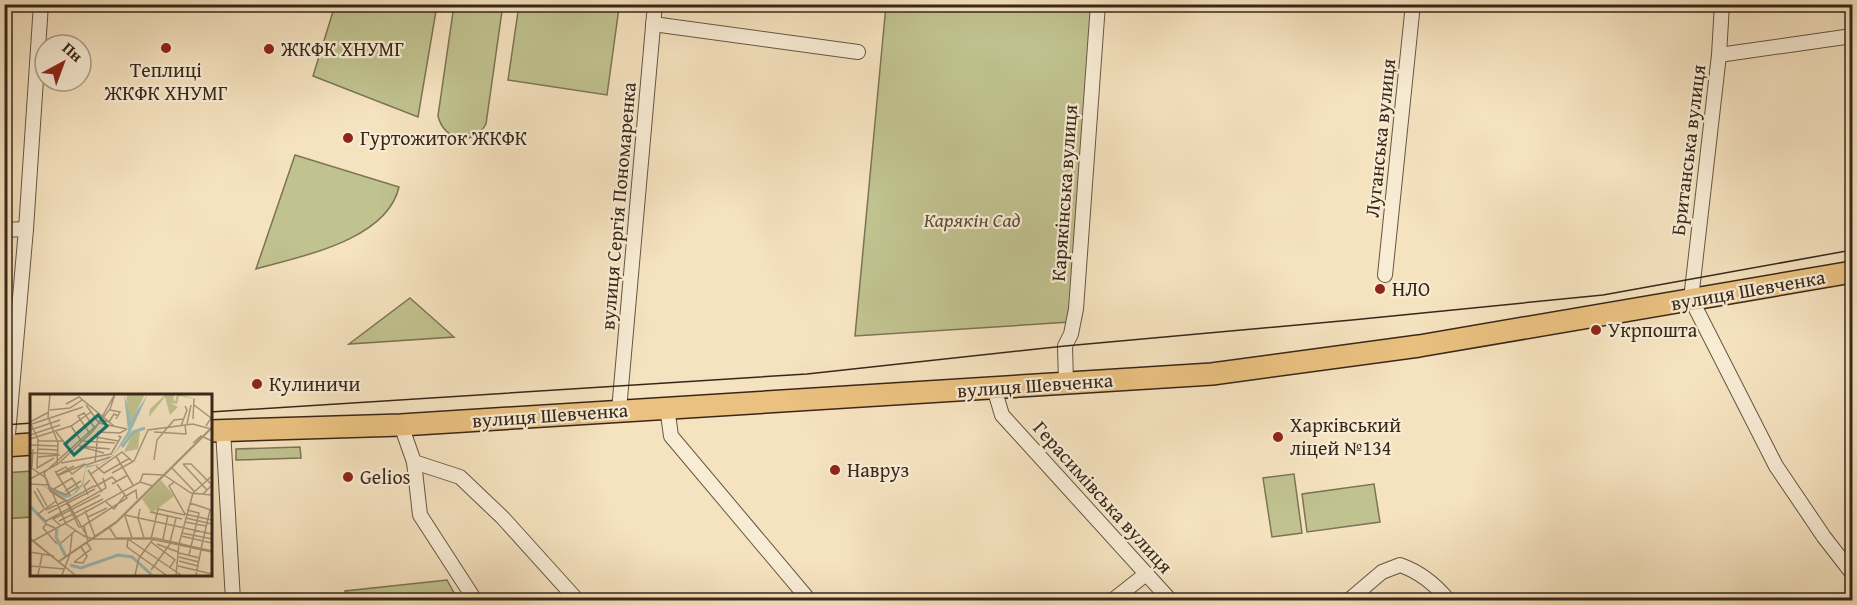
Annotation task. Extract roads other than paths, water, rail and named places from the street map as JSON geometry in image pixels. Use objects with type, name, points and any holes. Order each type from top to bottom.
[{"type":"main road","name":"вулиця Шевченка","points":[[217,430],[401,425],[1212,374],[1419,346],[1852,272]]},
{"type":"main road","points":[[6,446],[30,444]]},
{"type":"street","points":[[6,446],[27,229],[41,4]]},
{"type":"street","name":"вулиця Сергія Пономаренка","points":[[619,410],[655,4]]},
{"type":"street","name":"Карякінська вулиця","points":[[1066,383],[1065,346],[1071,334],[1076,309],[1098,4]]},
{"type":"street","name":"Луганська вулиця","points":[[1385,275],[1413,4]]},
{"type":"street","name":"Британська вулиця","points":[[1691,299],[1719,55],[1722,4]]},
{"type":"street","points":[[653,24],[858,52]]},
{"type":"street","points":[[1719,55],[1852,36]]},
{"type":"street","points":[[4,230],[27,229]]},
{"type":"street","points":[[1691,299],[1776,466],[1824,537],[1852,573]]},
{"type":"street","name":"Герасимівська вулиця","points":[[994,388],[1002,415],[1170,600]]},
{"type":"street","points":[[668,407],[671,436],[809,600]]},
{"type":"street","points":[[401,425],[414,462],[420,515],[475,600]]},
{"type":"street","points":[[217,430],[233,600]]},
{"type":"street","points":[[414,462],[460,477],[503,518],[577,600]]},
{"type":"street","points":[[1349,600],[1382,572],[1400,565],[1415,570],[1439,589],[1448,600]]},
{"type":"street","points":[[1113,600],[1146,574]]},
{"type":"tram line","points":[[212,412],[807,374],[1065,346],[1603,295],[1852,250]]},
{"type":"tram line","points":[[4,425],[30,423]]},
{"type":"place","name":"Теплиці ЖКФК ХНУМГ","points":[[166,48]]},
{"type":"place","name":"ЖКФК ХНУМГ","points":[[269,49]]},
{"type":"place","name":"Гуртожиток ЖКФК","points":[[348,138]]},
{"type":"place","name":"НЛО","points":[[1380,289]]},
{"type":"place","name":"Укрпошта","points":[[1596,330]]},
{"type":"place","name":"Кулиничи","points":[[257,384]]},
{"type":"place","name":"Харківський ліцей №134","points":[[1278,437]]},
{"type":"place","name":"Навруз","points":[[835,470]]},
{"type":"place","name":"Gelios","points":[[348,477]]},
{"type":"park label","name":"Карякін Сад","points":[[972,220]]}]
